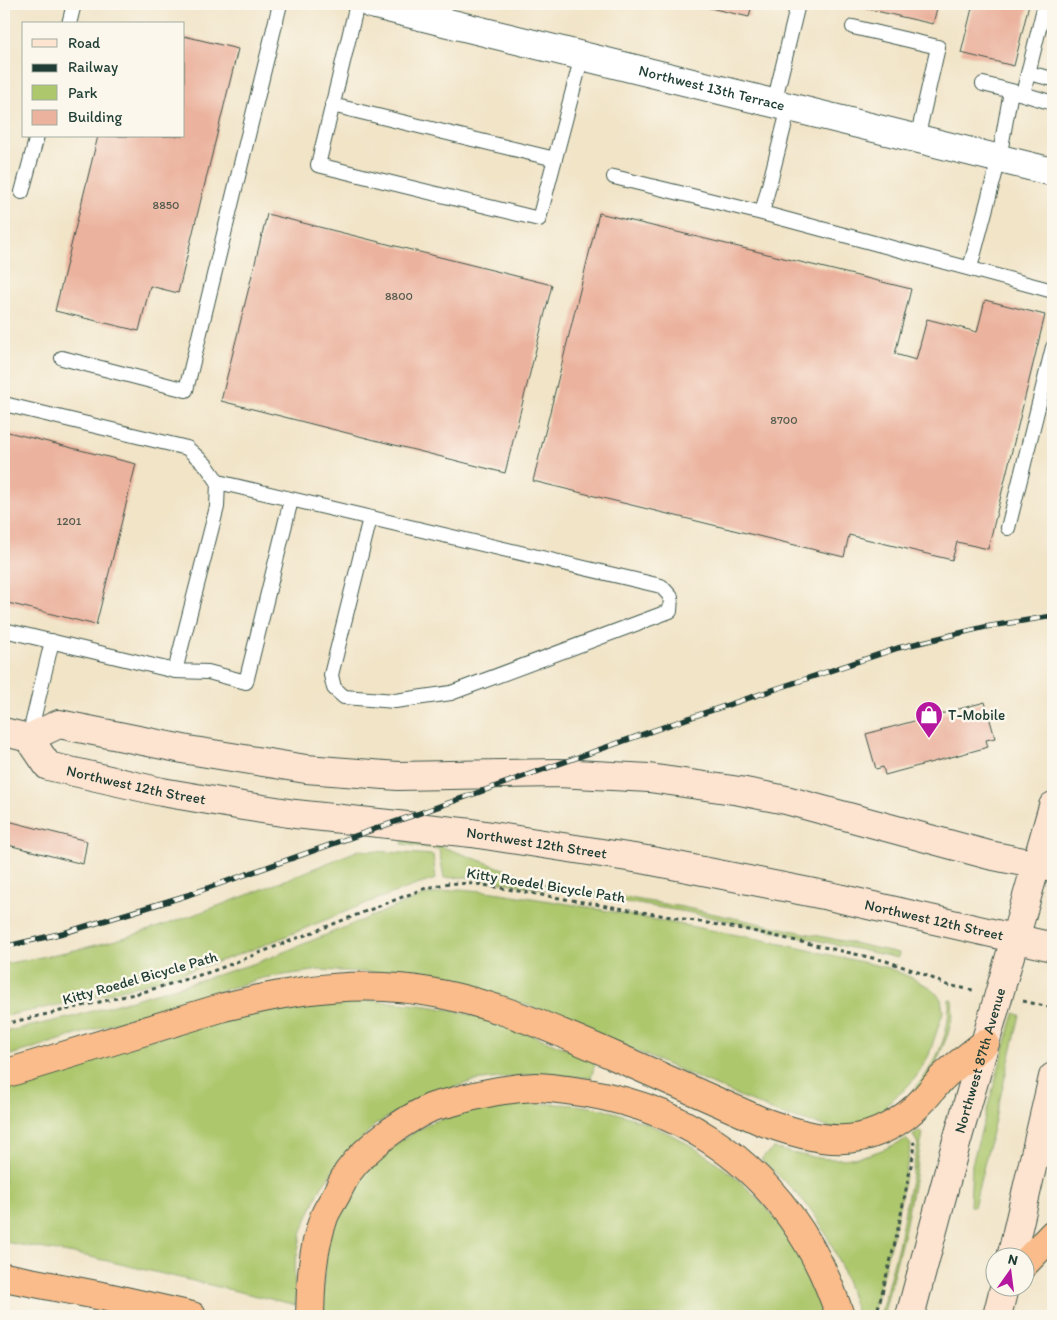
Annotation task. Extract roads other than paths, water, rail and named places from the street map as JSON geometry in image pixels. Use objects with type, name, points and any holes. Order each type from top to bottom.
[{"type":"highway","points":[[4,1074],[249,1001],[324,988],[384,986],[446,994],[527,1018],[761,1121],[815,1138],[841,1140],[877,1133],[901,1120],[917,1107],[941,1079],[985,1042]]},
{"type":"highway","points":[[310,1316],[312,1264],[324,1216],[348,1172],[381,1137],[431,1108],[482,1093],[537,1087],[593,1093],[654,1111],[681,1123],[709,1139],[732,1156],[771,1191],[802,1231],[827,1279],[840,1316]]},
{"type":"highway","points":[[1034,1254],[1053,1234]]},
{"type":"highway","points":[[4,1277],[192,1316]]},
{"type":"main road","points":[[16,735],[59,724],[206,753],[306,769],[351,773],[444,776],[558,773],[649,778],[692,783],[786,800],[989,855],[1045,867]]},
{"type":"main road","name":"Northwest 12th Street","points":[[16,735],[48,766],[162,792],[295,814],[462,831],[647,860],[791,888],[1053,947]]},
{"type":"main road","name":"Northwest 87th Avenue","points":[[910,1316],[985,1042],[1016,939],[1045,867],[1053,806]]},
{"type":"main road","points":[[1014,1248],[1049,1107],[1053,1076]]},
{"type":"main road","points":[[996,1316],[1001,1298]]},
{"type":"street","name":"Northwest 13th Terrace","points":[[370,4],[404,8],[582,56],[1053,172]]},
{"type":"lane","points":[[70,22],[74,4]]},
{"type":"lane","points":[[62,358],[186,390],[280,4]]},
{"type":"lane","points":[[357,4],[318,165],[539,219],[582,56]]},
{"type":"lane","points":[[762,212],[798,4]]},
{"type":"lane","points":[[970,268],[1017,92],[1028,73],[1045,4]]},
{"type":"lane","points":[[853,27],[938,46],[918,138]]},
{"type":"lane","points":[[1028,73],[1053,79]]},
{"type":"lane","points":[[983,84],[1053,103]]},
{"type":"lane","points":[[332,105],[555,159]]},
{"type":"lane","points":[[22,192],[37,138]]},
{"type":"lane","points":[[614,177],[762,212],[1053,291]]},
{"type":"lane","points":[[1008,528],[1053,347]]},
{"type":"lane","points":[[4,404],[187,448],[206,465],[218,482],[217,507],[175,671]]},
{"type":"lane","points":[[218,482],[661,586],[671,597],[670,612],[451,693],[395,701],[344,697],[334,688],[330,674],[370,518]]},
{"type":"lane","points":[[4,630],[175,671],[208,672],[246,682],[291,500]]},
{"type":"lane","points":[[16,735],[52,641]]},
{"type":"railway","points":[[4,947],[67,932],[188,895],[686,719],[898,648],[985,627],[1053,616]]},
{"type":"place","name":"T-Mobile","points":[[929,739]]}]
